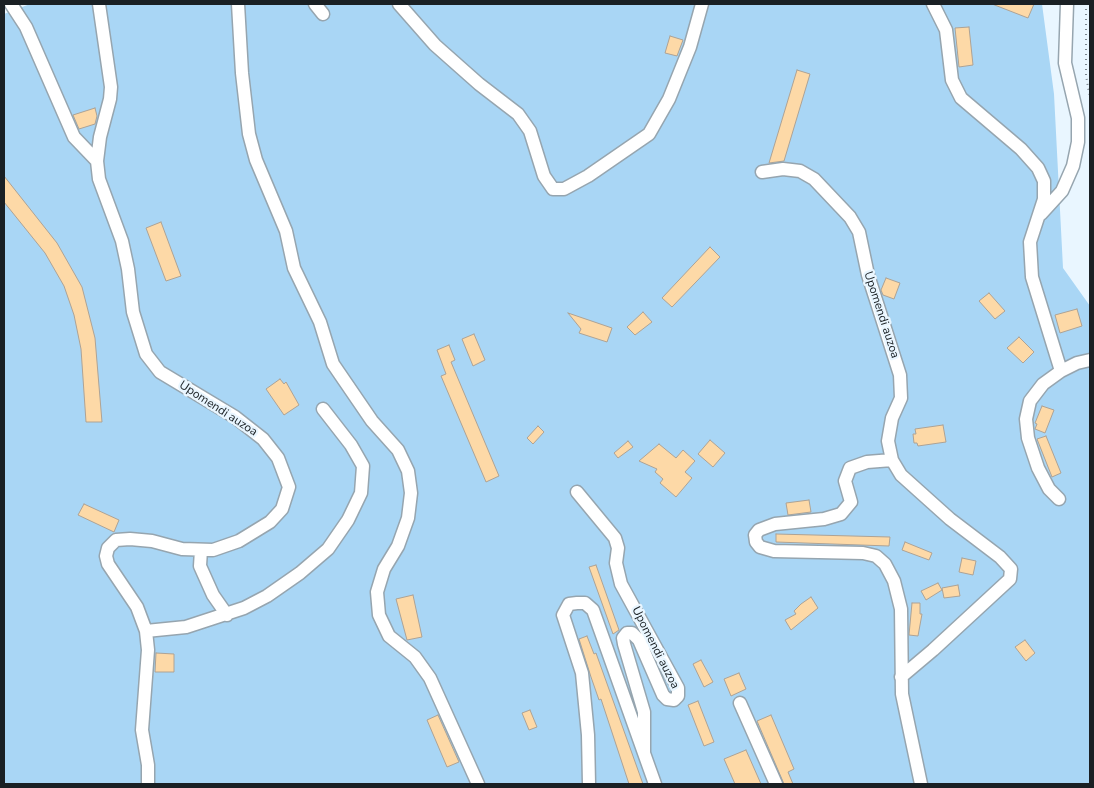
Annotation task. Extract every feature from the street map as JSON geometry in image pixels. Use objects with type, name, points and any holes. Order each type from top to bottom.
[{"type":"lane","points":[[11,4],[26,27],[74,137],[97,161]]},
{"type":"lane","name":"Upomendi auzoa","points":[[99,4],[111,87],[97,161],[104,199],[122,241],[128,269],[133,312],[146,354],[160,372],[235,417],[263,439],[278,458],[284,470],[288,487],[282,510],[270,522],[239,541],[213,550],[182,549],[130,539],[116,540],[108,548],[106,556],[108,564],[137,607],[146,631],[148,650],[142,730],[148,765],[148,784]]},
{"type":"lane","points":[[238,4],[241,64],[249,134],[256,160],[286,231],[294,268],[320,322],[333,364],[372,421],[398,450],[408,471],[411,493],[408,518],[398,546],[384,569],[379,584],[377,592],[379,615],[389,636],[415,658],[430,678],[478,784]]},
{"type":"lane","points":[[314,4],[323,14]]},
{"type":"lane","points":[[399,4],[435,45],[479,84],[518,114],[530,131],[541,169],[553,190],[564,189],[588,176],[649,134],[669,100],[690,48],[702,4]]},
{"type":"lane","points":[[933,4],[946,30],[952,80],[961,98],[1021,149],[1038,168],[1044,181],[1044,199],[1030,242],[1032,277],[1061,371]]},
{"type":"lane","points":[[1036,220],[1062,190],[1073,166],[1078,142],[1078,118],[1066,63],[1068,4]]},
{"type":"lane","name":"Upomendi auzoa","points":[[762,172],[783,169],[800,170],[814,179],[850,217],[859,232],[868,276],[900,375],[901,398],[892,418],[888,441],[892,460],[901,475],[950,519],[1000,557],[1011,569],[1010,579],[901,677]]},
{"type":"lane","points":[[1059,499],[1049,489],[1038,468],[1028,438],[1026,419],[1030,401],[1043,384],[1061,371],[1077,363],[1090,360]]},
{"type":"lane","points":[[146,631],[186,627],[228,615],[267,596],[300,574],[328,549],[348,520],[361,494],[363,466],[351,445],[323,409]]},
{"type":"lane","points":[[892,460],[867,462],[850,468],[844,480],[850,502],[842,514],[824,519],[775,524],[759,530],[755,535],[756,542],[760,547],[774,551],[864,552],[876,556],[885,564],[894,581],[901,609],[901,677],[920,784]]},
{"type":"lane","name":"Upomendi auzoa","points":[[577,492],[615,538],[618,548],[616,563],[621,584],[678,688],[678,696],[674,700],[667,699],[639,640],[632,633],[627,633],[623,638],[624,644],[644,712],[644,752]]},
{"type":"lane","points":[[201,550],[200,566],[213,595],[228,615]]},
{"type":"lane","name":"Upomendi auzoa","points":[[589,784],[588,735],[582,674],[563,615],[569,604],[585,603],[593,610],[655,784]]},
{"type":"lane","points":[[740,703],[776,784]]},
{"type":"path","points":[[1086,4],[1086,76],[1090,98]]},
{"type":"shaded area","points":[[30,4],[1042,4],[1054,94],[1063,268],[1090,306],[1090,784],[4,784],[4,14]]},
{"type":"building","points":[[992,4],[1034,4],[1028,18]]},
{"type":"building","points":[[969,27],[973,65],[959,67],[955,28]]},
{"type":"building","points":[[670,36],[683,40],[677,56],[665,53]]},
{"type":"building","points":[[797,70],[810,74],[784,161],[769,163]]},
{"type":"building","points":[[95,108],[97,116],[95,124],[79,129],[73,115]]},
{"type":"building","points":[[4,176],[57,243],[82,287],[95,338],[102,422],[86,422],[81,349],[74,315],[64,286],[45,253],[4,202]]},
{"type":"building","points":[[161,222],[181,276],[166,281],[146,228]]},
{"type":"building","points":[[710,247],[720,257],[672,307],[662,298]]},
{"type":"building","points":[[886,278],[900,283],[894,299],[883,295],[881,290]]},
{"type":"building","points":[[989,293],[1005,311],[995,319],[979,301]]},
{"type":"building","points":[[1077,309],[1082,326],[1060,333],[1055,315]]},
{"type":"building","points":[[643,312],[652,322],[635,335],[627,327]]},
{"type":"building","points":[[568,313],[612,328],[607,342],[579,333],[581,329]]},
{"type":"building","points":[[474,334],[485,360],[473,366],[462,339]]},
{"type":"building","points":[[1019,337],[1034,352],[1023,363],[1007,348]]},
{"type":"building","points":[[449,345],[455,360],[451,362],[499,476],[486,482],[441,376],[446,374],[437,350]]},
{"type":"building","points":[[280,379],[284,384],[286,382],[299,405],[284,415],[266,389]]},
{"type":"building","points":[[1042,406],[1054,410],[1045,433],[1035,429],[1037,424],[1035,423]]},
{"type":"building","points":[[943,425],[946,442],[918,446],[917,443],[914,443],[913,434],[916,434],[915,429]]},
{"type":"building","points":[[538,426],[544,432],[533,444],[527,438]]},
{"type":"building","points":[[1046,436],[1061,473],[1052,477],[1037,439]]},
{"type":"building","points":[[710,440],[725,453],[713,467],[698,454]]},
{"type":"building","points":[[628,441],[633,447],[618,458],[614,453]]},
{"type":"building","points":[[659,444],[676,458],[683,450],[695,461],[685,472],[692,478],[676,497],[660,483],[663,479],[655,472],[657,469],[639,461]]},
{"type":"building","points":[[809,500],[811,512],[788,515],[786,503]]},
{"type":"building","points":[[84,504],[119,520],[114,532],[78,515]]},
{"type":"building","points":[[776,534],[890,537],[889,546],[776,542]]},
{"type":"building","points":[[905,542],[932,553],[929,560],[902,550]]},
{"type":"building","points":[[962,558],[976,561],[973,575],[959,572]]},
{"type":"building","points":[[596,565],[619,630],[613,634],[589,567]]},
{"type":"building","points":[[938,583],[942,590],[926,600],[921,591]]},
{"type":"building","points":[[958,585],[960,596],[944,598],[942,588]]},
{"type":"building","points":[[413,595],[422,637],[407,640],[396,599]]},
{"type":"building","points":[[811,597],[818,608],[791,630],[785,620],[796,614],[794,611]]},
{"type":"building","points":[[912,603],[920,603],[920,614],[922,614],[918,636],[909,635]]},
{"type":"building","points":[[587,636],[594,654],[596,653],[643,784],[629,784],[579,639]]},
{"type":"building","points":[[1025,640],[1035,653],[1026,661],[1015,647]]},
{"type":"building","points":[[156,653],[174,654],[174,672],[155,672]]},
{"type":"building","points":[[701,660],[713,682],[704,687],[693,664]]},
{"type":"building","points":[[739,673],[746,689],[731,696],[724,679]]},
{"type":"building","points":[[698,701],[714,742],[704,746],[688,705]]},
{"type":"building","points":[[530,710],[537,727],[529,730],[522,713]]},
{"type":"building","points":[[438,715],[459,762],[447,767],[427,720]]},
{"type":"building","points":[[771,715],[794,769],[788,772],[793,784],[784,784],[757,721]]},
{"type":"building","points":[[746,750],[761,784],[735,784],[724,759]]}]
